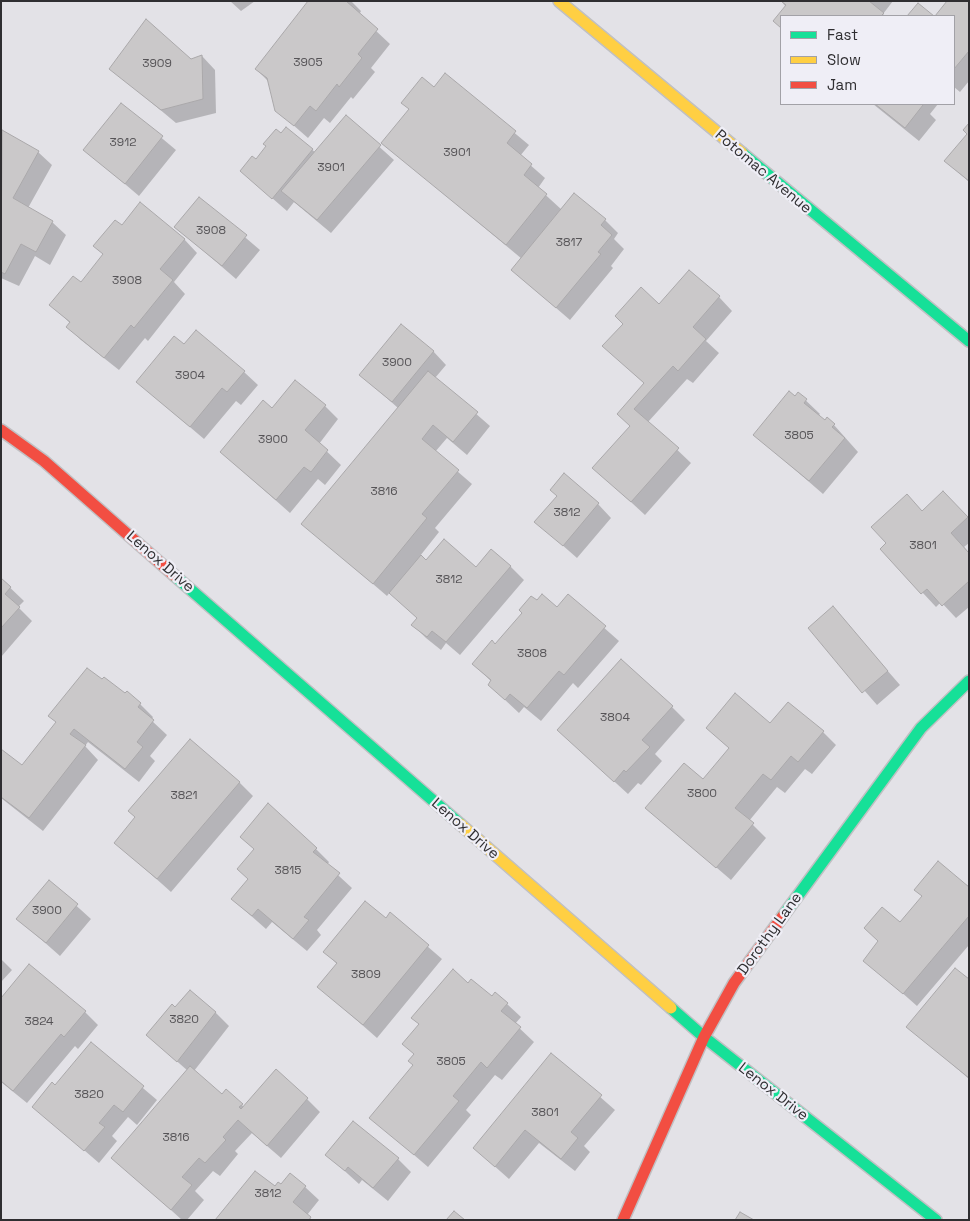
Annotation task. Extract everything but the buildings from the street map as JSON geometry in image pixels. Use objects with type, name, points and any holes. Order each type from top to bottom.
[{"type":"street","name":"Potomac Avenue","points":[[559,1],[969,341]]},
{"type":"street","name":"Lenox Drive","points":[[1,430],[44,461],[704,1037],[936,1220]]},
{"type":"street","name":"Dorothy Lane","points":[[623,1220],[704,1037],[734,983],[915,736],[969,681]]},
{"type":"traffic: fast","points":[[742,153],[969,341]]},
{"type":"traffic: fast","points":[[175,576],[460,824]]},
{"type":"traffic: fast","points":[[783,916],[921,728],[969,681]]},
{"type":"traffic: fast","points":[[671,1008],[704,1037],[936,1220]]},
{"type":"traffic: slow","points":[[559,1],[742,153]]},
{"type":"traffic: slow","points":[[460,824],[671,1008]]},
{"type":"traffic: jam","points":[[1,430],[44,461],[175,576]]},
{"type":"traffic: jam","points":[[623,1220],[704,1037],[734,983],[783,916]]}]
